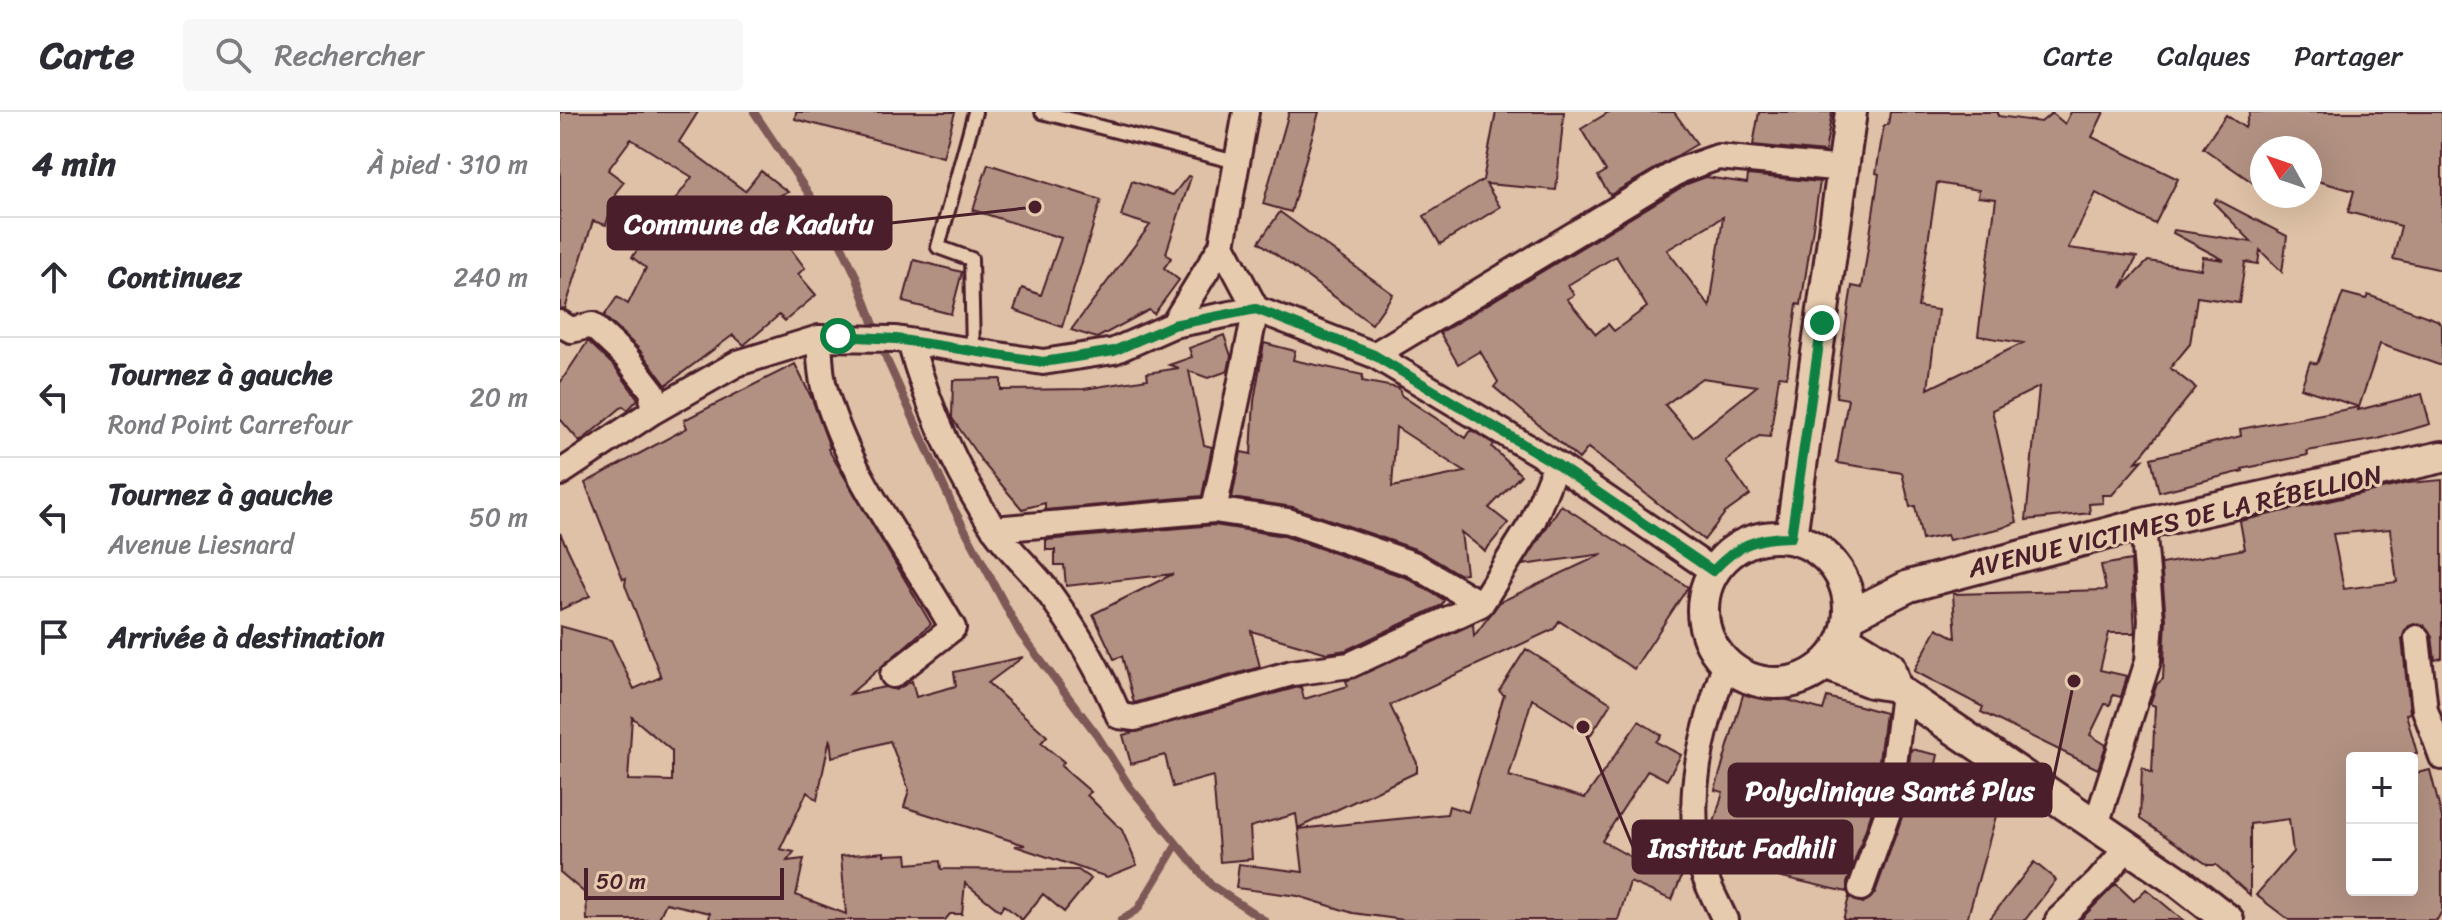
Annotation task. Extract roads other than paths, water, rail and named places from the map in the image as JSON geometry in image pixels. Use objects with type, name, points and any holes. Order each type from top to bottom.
[{"type":"street","points":[[1173,325],[1222,245],[1246,112]]},
{"type":"street","points":[[1791,537],[1851,112]]},
{"type":"street","points":[[1374,355],[1681,170],[1718,157],[1844,169]]},
{"type":"street","points":[[1214,510],[1256,309],[1222,245]]},
{"type":"street","points":[[560,473],[652,412],[738,363],[829,337],[903,340],[1043,362],[1114,351],[1173,325],[1256,309],[1374,355],[1556,464],[1713,571]]},
{"type":"street","points":[[560,323],[571,330],[592,325],[615,347],[653,392],[652,412]]},
{"type":"street","points":[[829,337],[823,384],[835,422],[875,498],[953,628],[893,675]]},
{"type":"street","points":[[903,340],[940,428],[994,529],[1049,593],[1106,686],[1119,716],[1135,718],[1292,673],[1350,665],[1481,604],[1533,521],[1556,464]]},
{"type":"street","name":"AVENUE VICTIMES DE LA RÉBELLION","points":[[1909,586],[2143,524],[2442,457]]},
{"type":"street","points":[[994,529],[1214,510],[1288,521],[1413,564],[1481,604]]},
{"type":"street","points":[[2095,828],[2148,661],[2151,620],[2143,524]]},
{"type":"street","points":[[1861,888],[1888,812],[1899,690],[1889,666],[1846,627],[1845,585],[1833,563],[1815,547],[1791,537],[1761,537],[1734,549],[1713,571],[1703,594],[1702,620],[1710,644],[1725,664],[1749,679],[1775,684],[1802,679],[1825,664],[1846,627],[1909,586]]},
{"type":"street","points":[[1845,585],[1874,578],[1909,586]]},
{"type":"street","points":[[2417,638],[2425,710],[2442,757]]},
{"type":"street","points":[[1725,664],[1697,757],[1692,794],[1699,860],[1725,920]]},
{"type":"street","points":[[1825,664],[1899,690],[2228,920]]},
{"type":"street","points":[[2058,920],[2098,882],[2127,848]]},
{"type":"lane","points":[[973,352],[971,259],[938,247],[975,112]]},
{"type":"lane","points":[[1042,112],[1236,162]]},
{"type":"waterway","points":[[754,112],[837,236],[856,276],[887,360],[954,509],[1020,633],[1097,735],[1130,787],[1211,885],[1264,920]]},
{"type":"waterway","points":[[1121,920],[1138,909],[1177,844]]},
{"type":"place","name":"Commune de Kadutu","points":[[1035,207]]},
{"type":"place","name":"Polyclinique Santé Plus","points":[[2074,681]]},
{"type":"place","name":"Institut Fadhili","points":[[1583,727]]}]
